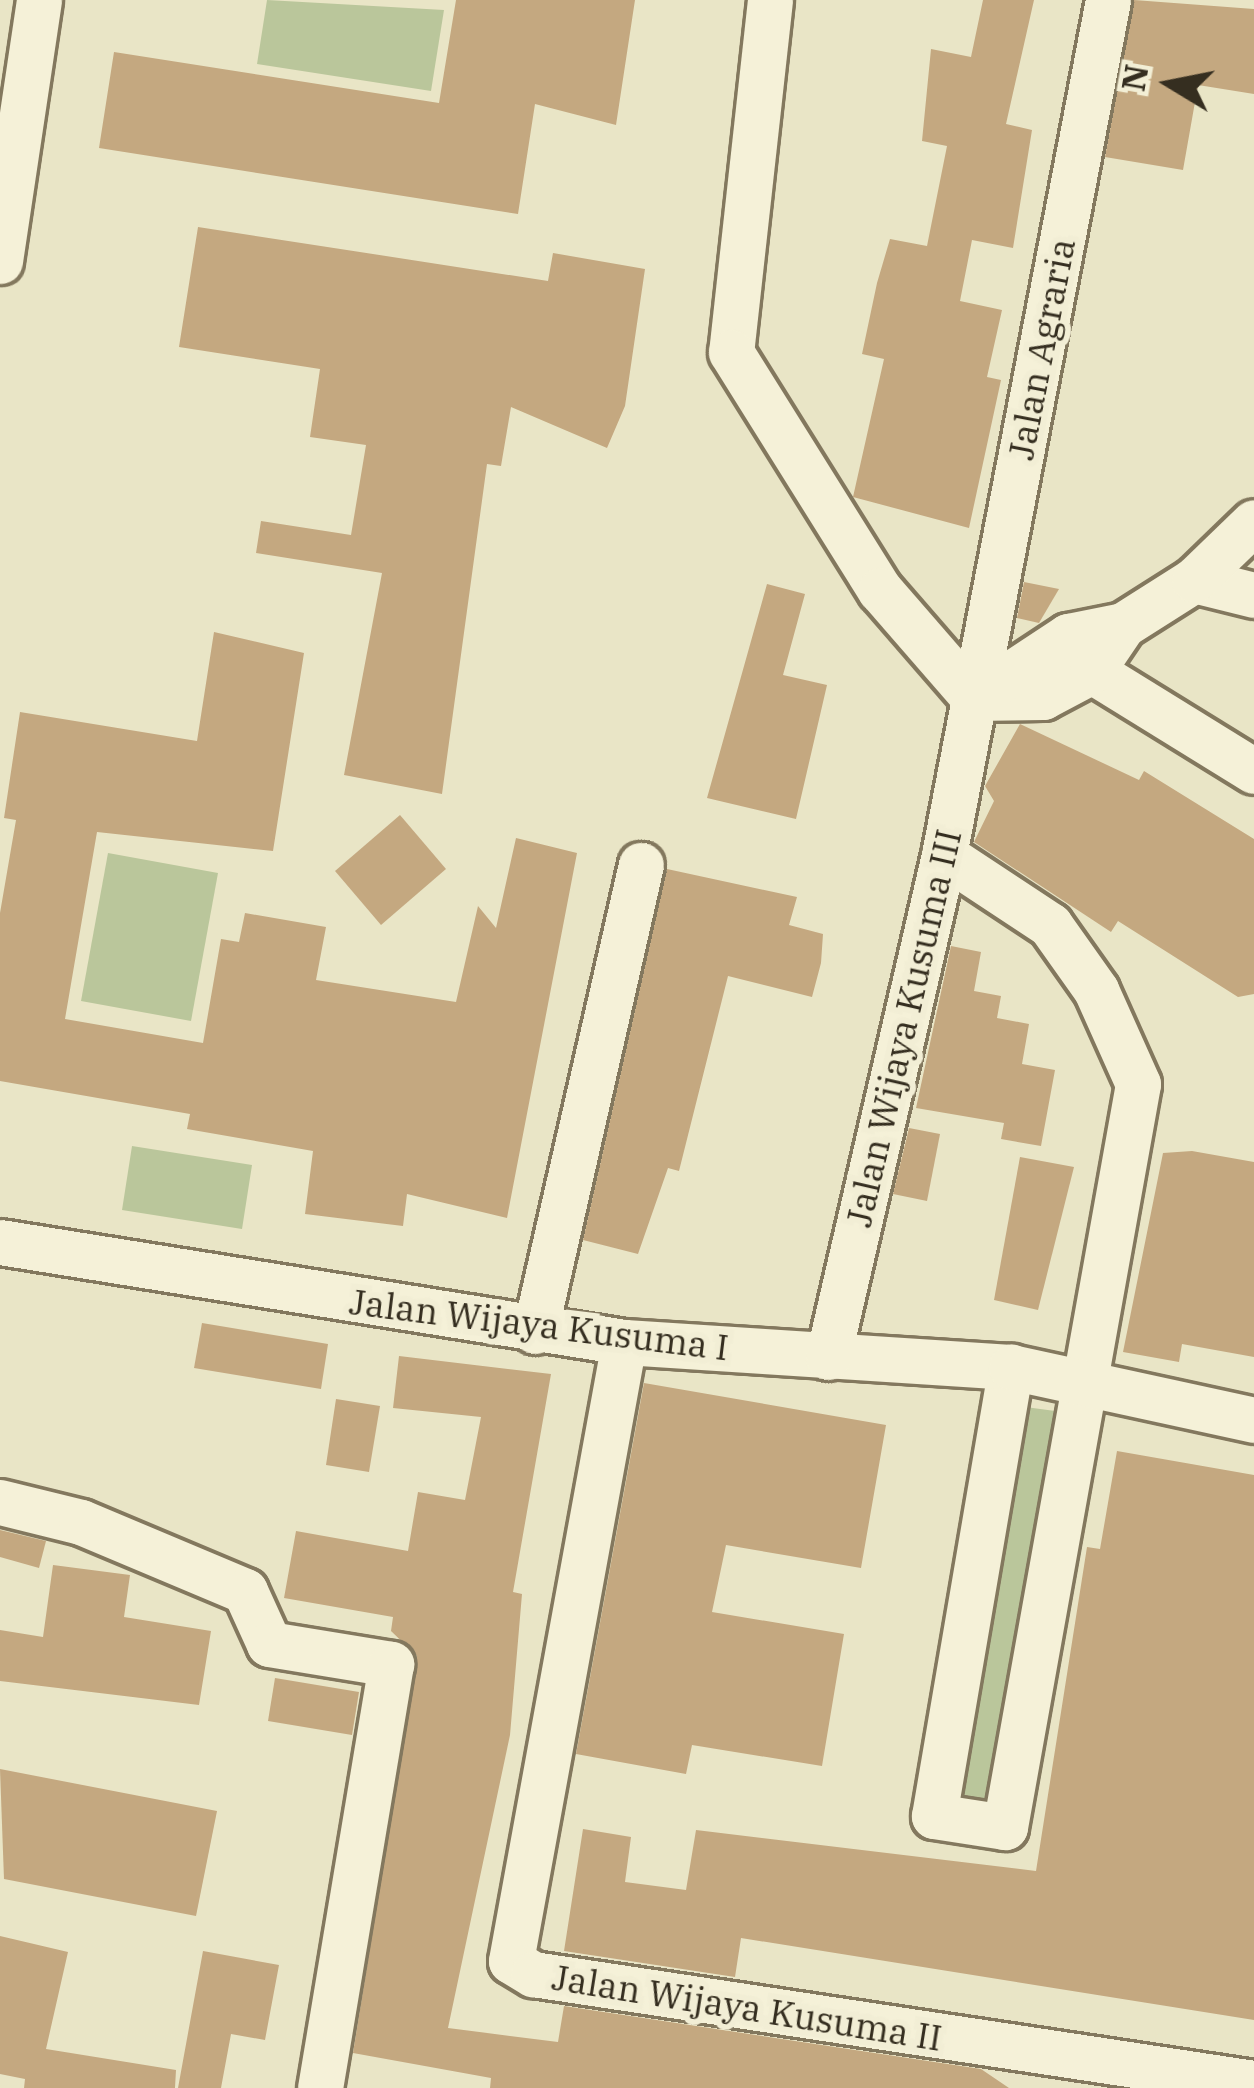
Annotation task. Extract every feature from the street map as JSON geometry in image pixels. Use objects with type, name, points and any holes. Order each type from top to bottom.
[{"type":"street","points":[[0,262],[3,214],[39,0]]},
{"type":"street","points":[[770,0],[731,352],[880,590],[974,698],[1043,697],[1092,671],[1123,625]]},
{"type":"street","name":"Jalan Agraria","points":[[974,698],[1108,0]]},
{"type":"street","points":[[974,698],[1068,636],[1123,625],[1194,580],[1254,522]]},
{"type":"street","points":[[1194,580],[1254,595]]},
{"type":"street","points":[[1092,671],[1254,771]]},
{"type":"street","name":"Jalan Wijaya Kusuma III","points":[[828,1357],[944,855],[974,698]]},
{"type":"street","points":[[944,855],[1050,925],[1138,1084],[1081,1380],[1005,1827],[934,1816],[1011,1367]]},
{"type":"street","points":[[535,1330],[641,865]]},
{"type":"street","name":"Jalan Wijaya Kusuma I","points":[[0,1241],[624,1342],[1011,1367],[1081,1380]]},
{"type":"street","name":"Jalan Wijaya Kusuma II","points":[[624,1342],[511,1960],[533,1975],[1067,2072],[1254,2083]]},
{"type":"street","points":[[1081,1380],[1254,1420]]},
{"type":"street","points":[[0,1502],[81,1522],[245,1591],[263,1638],[392,1670],[320,2088]]},
{"type":"green space","points":[[267,0],[444,10],[431,91],[257,64]]},
{"type":"green space","points":[[108,853],[218,873],[191,1021],[81,1001]]},
{"type":"green space","points":[[132,1146],[252,1165],[242,1229],[122,1210]]},
{"type":"green space","points":[[1004,1404],[1070,1413],[1005,1827],[934,1816]]},
{"type":"building","points":[[456,0],[635,0],[616,125],[535,104],[518,214],[99,148],[114,52],[439,103]]},
{"type":"building","points":[[983,0],[1034,0],[1006,124],[1032,130],[1013,248],[972,240],[960,301],[1002,310],[987,377],[1001,380],[969,528],[853,497],[884,359],[862,354],[877,283],[890,239],[927,246],[947,146],[922,141],[931,49],[971,57]]},
{"type":"building","points":[[1134,0],[1254,9],[1254,94],[1198,85],[1183,170],[1105,157]]},
{"type":"building","points":[[198,227],[548,281],[553,253],[645,269],[625,406],[607,448],[511,407],[501,466],[487,464],[442,794],[344,775],[382,573],[256,553],[261,521],[351,535],[366,445],[310,437],[320,369],[179,347]]},
{"type":"building","points":[[1024,582],[1059,589],[1039,623],[1017,618]]},
{"type":"building","points":[[767,584],[805,594],[783,675],[827,685],[796,819],[707,798]]},
{"type":"building","points":[[214,632],[304,653],[273,851],[97,832],[65,1019],[203,1043],[221,939],[239,942],[245,913],[326,927],[316,980],[456,1002],[478,906],[496,928],[516,838],[577,853],[507,1218],[407,1194],[403,1226],[305,1214],[313,1151],[187,1129],[190,1114],[0,1081],[0,913],[16,820],[4,818],[20,712],[197,741]]},
{"type":"building","points":[[1020,724],[1139,780],[1144,771],[1254,839],[1254,994],[1238,997],[1118,921],[1111,932],[974,842],[994,801],[985,786]]},
{"type":"building","points":[[400,815],[446,869],[381,925],[335,871]]},
{"type":"building","points":[[667,869],[797,897],[789,925],[823,934],[821,963],[812,997],[728,976],[679,1171],[668,1168],[638,1254],[583,1240]]},
{"type":"building","points":[[951,946],[981,952],[974,991],[1001,996],[997,1018],[1029,1024],[1022,1064],[1055,1070],[1041,1146],[1001,1139],[1004,1123],[916,1108]]},
{"type":"building","points":[[909,1128],[940,1134],[927,1201],[893,1194]]},
{"type":"building","points":[[1192,1151],[1254,1162],[1254,1357],[1182,1344],[1179,1362],[1123,1352],[1163,1153]]},
{"type":"building","points":[[1020,1157],[1074,1167],[1038,1310],[994,1300]]},
{"type":"building","points":[[202,1323],[328,1344],[321,1389],[194,1368]]},
{"type":"building","points":[[399,1356],[551,1374],[513,1592],[522,1594],[510,1735],[448,2028],[558,2042],[564,2006],[981,2069],[1009,2088],[490,2088],[491,2078],[353,2053],[417,1656],[391,1631],[393,1617],[284,1598],[296,1531],[408,1551],[418,1492],[465,1500],[481,1417],[393,1408]]},
{"type":"building","points":[[644,1383],[886,1425],[861,1568],[726,1545],[712,1612],[844,1634],[822,1766],[692,1745],[686,1774],[576,1754]]},
{"type":"building","points":[[336,1399],[380,1406],[369,1472],[326,1465]]},
{"type":"building","points":[[1117,1451],[1254,1475],[1254,2020],[741,1938],[735,1977],[564,1951],[583,1829],[631,1837],[625,1882],[686,1890],[696,1830],[1036,1871],[1087,1547],[1100,1549]]},
{"type":"building","points":[[0,1530],[46,1541],[39,1568],[0,1557]]},
{"type":"building","points":[[53,1565],[130,1575],[124,1617],[211,1631],[199,1705],[0,1681],[0,1630],[43,1637]]},
{"type":"building","points":[[275,1678],[359,1692],[352,1735],[268,1721]]},
{"type":"building","points":[[0,1769],[217,1811],[196,1916],[4,1879]]},
{"type":"building","points":[[0,1936],[68,1952],[46,2049],[176,2070],[175,2088],[24,2088],[25,2079],[0,2074]]},
{"type":"building","points":[[203,1951],[279,1965],[265,2040],[231,2034],[221,2088],[178,2088]]}]
